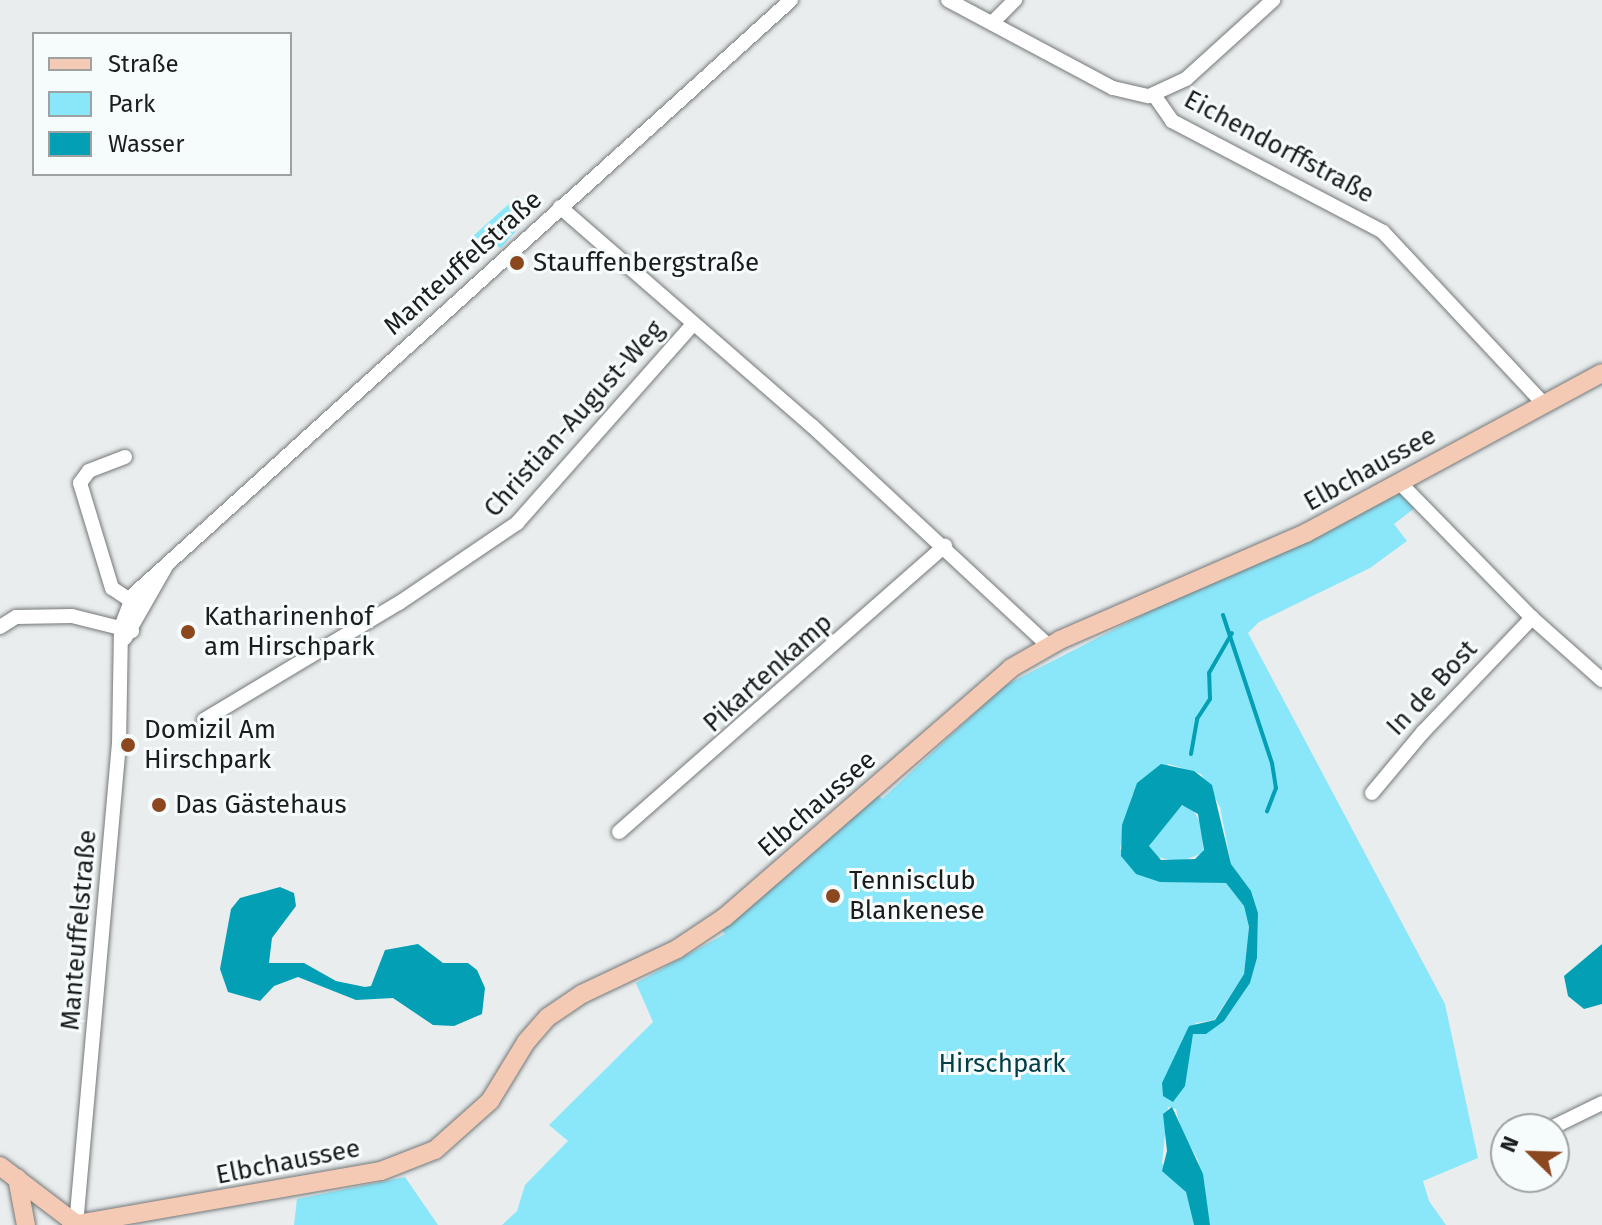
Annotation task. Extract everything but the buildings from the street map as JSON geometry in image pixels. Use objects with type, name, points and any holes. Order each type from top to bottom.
[{"type":"main road","name":"Elbchaussee","points":[[74,1224],[350,1177],[399,1166],[435,1150],[490,1101],[526,1042],[548,1017],[582,994],[677,949],[725,917],[987,686],[1049,646],[1252,560],[1602,373]]},
{"type":"main road","points":[[0,1166],[74,1224]]},
{"type":"main road","points":[[17,1178],[26,1225]]},
{"type":"street","name":"Manteuffelstraße","points":[[74,1224],[83,1163],[119,744],[125,633],[145,579],[168,563],[791,0]]},
{"type":"street","name":"Eichendorffstraße","points":[[948,0],[1113,88],[1154,95],[1172,121],[1383,232],[1544,404]]},
{"type":"street","points":[[992,23],[1015,0]]},
{"type":"street","points":[[1154,95],[1186,79],[1273,0]]},
{"type":"street","points":[[560,207],[945,546],[1049,646]]},
{"type":"street","name":"Christian-August-Weg","points":[[204,720],[399,603],[517,523],[693,324]]},
{"type":"street","points":[[125,457],[89,471],[80,483],[112,588],[135,605]]},
{"type":"street","points":[[1400,483],[1532,618],[1602,680]]},
{"type":"street","name":"Pikartenkamp","points":[[619,832],[945,546]]},
{"type":"street","points":[[0,627],[16,617],[72,616],[125,633]]},
{"type":"street","name":"In de Bost","points":[[1372,793],[1423,732],[1532,618]]},
{"type":"street","points":[[1570,1119],[1602,1103]]},
{"type":"green space","points":[[518,196],[523,223],[501,248],[473,236]]},
{"type":"green space","name":"Hirschpark","points":[[1400,483],[1420,504],[1394,524],[1407,541],[1370,568],[1259,622],[1248,633],[1445,1004],[1478,1158],[1423,1181],[1429,1201],[1446,1225],[1210,1225],[1198,1160],[1181,1130],[1176,1109],[1168,1107],[1162,1163],[1186,1192],[1194,1225],[502,1225],[517,1211],[525,1185],[568,1141],[549,1125],[653,1022],[636,983],[725,934],[716,923],[873,790],[882,799],[1004,686]],"holes":[[[1169,764],[1201,774],[1220,807],[1231,864],[1251,891],[1258,913],[1257,958],[1250,983],[1224,1021],[1193,1033],[1170,1069],[1196,1023],[1214,1020],[1244,974],[1249,927],[1244,906],[1226,883],[1182,881],[1120,849],[1132,795]]]},
{"type":"green space","points":[[1190,805],[1202,825],[1203,853],[1179,862],[1153,856],[1149,847],[1164,821],[1179,806]]},
{"type":"green space","points":[[405,1177],[438,1225],[294,1225],[297,1199]]},
{"type":"water","points":[[1161,764],[1194,771],[1212,785],[1231,864],[1251,891],[1258,913],[1257,958],[1250,983],[1224,1021],[1206,1034],[1193,1034],[1185,1086],[1173,1102],[1163,1096],[1162,1083],[1189,1026],[1215,1020],[1244,974],[1249,927],[1244,906],[1226,883],[1160,882],[1136,874],[1121,856],[1122,825],[1137,783]],"holes":[[[1182,805],[1198,814],[1204,850],[1195,859],[1161,860],[1149,846]]]},
{"type":"water","points":[[280,887],[294,893],[296,906],[272,938],[269,963],[304,963],[336,981],[365,987],[371,986],[385,950],[418,944],[443,963],[468,963],[477,970],[485,988],[482,1014],[454,1026],[433,1025],[393,998],[356,1000],[298,977],[274,986],[260,1001],[228,992],[220,969],[231,909],[240,898]]},
{"type":"water","points":[[1602,944],[1602,1004],[1584,1009],[1568,996],[1564,976]]},
{"type":"water","points":[[1172,1107],[1203,1174],[1210,1225],[1194,1225],[1186,1192],[1162,1171],[1167,1151],[1163,1114]]},
{"type":"waterway","points":[[1223,615],[1272,763],[1276,788],[1267,811]]},
{"type":"waterway","points":[[1191,754],[1197,719],[1210,699],[1209,673],[1232,633]]},
{"type":"place","name":"Stauffenbergstraße","points":[[517,263]]},
{"type":"place","name":"Katharinenhof am Hirschpark","points":[[188,632]]},
{"type":"place","name":"Domizil Am Hirschpark","points":[[128,745]]},
{"type":"place","name":"Das Gästehaus","points":[[159,805]]},
{"type":"place","name":"Tennisclub Blankenese","points":[[833,896]]}]
